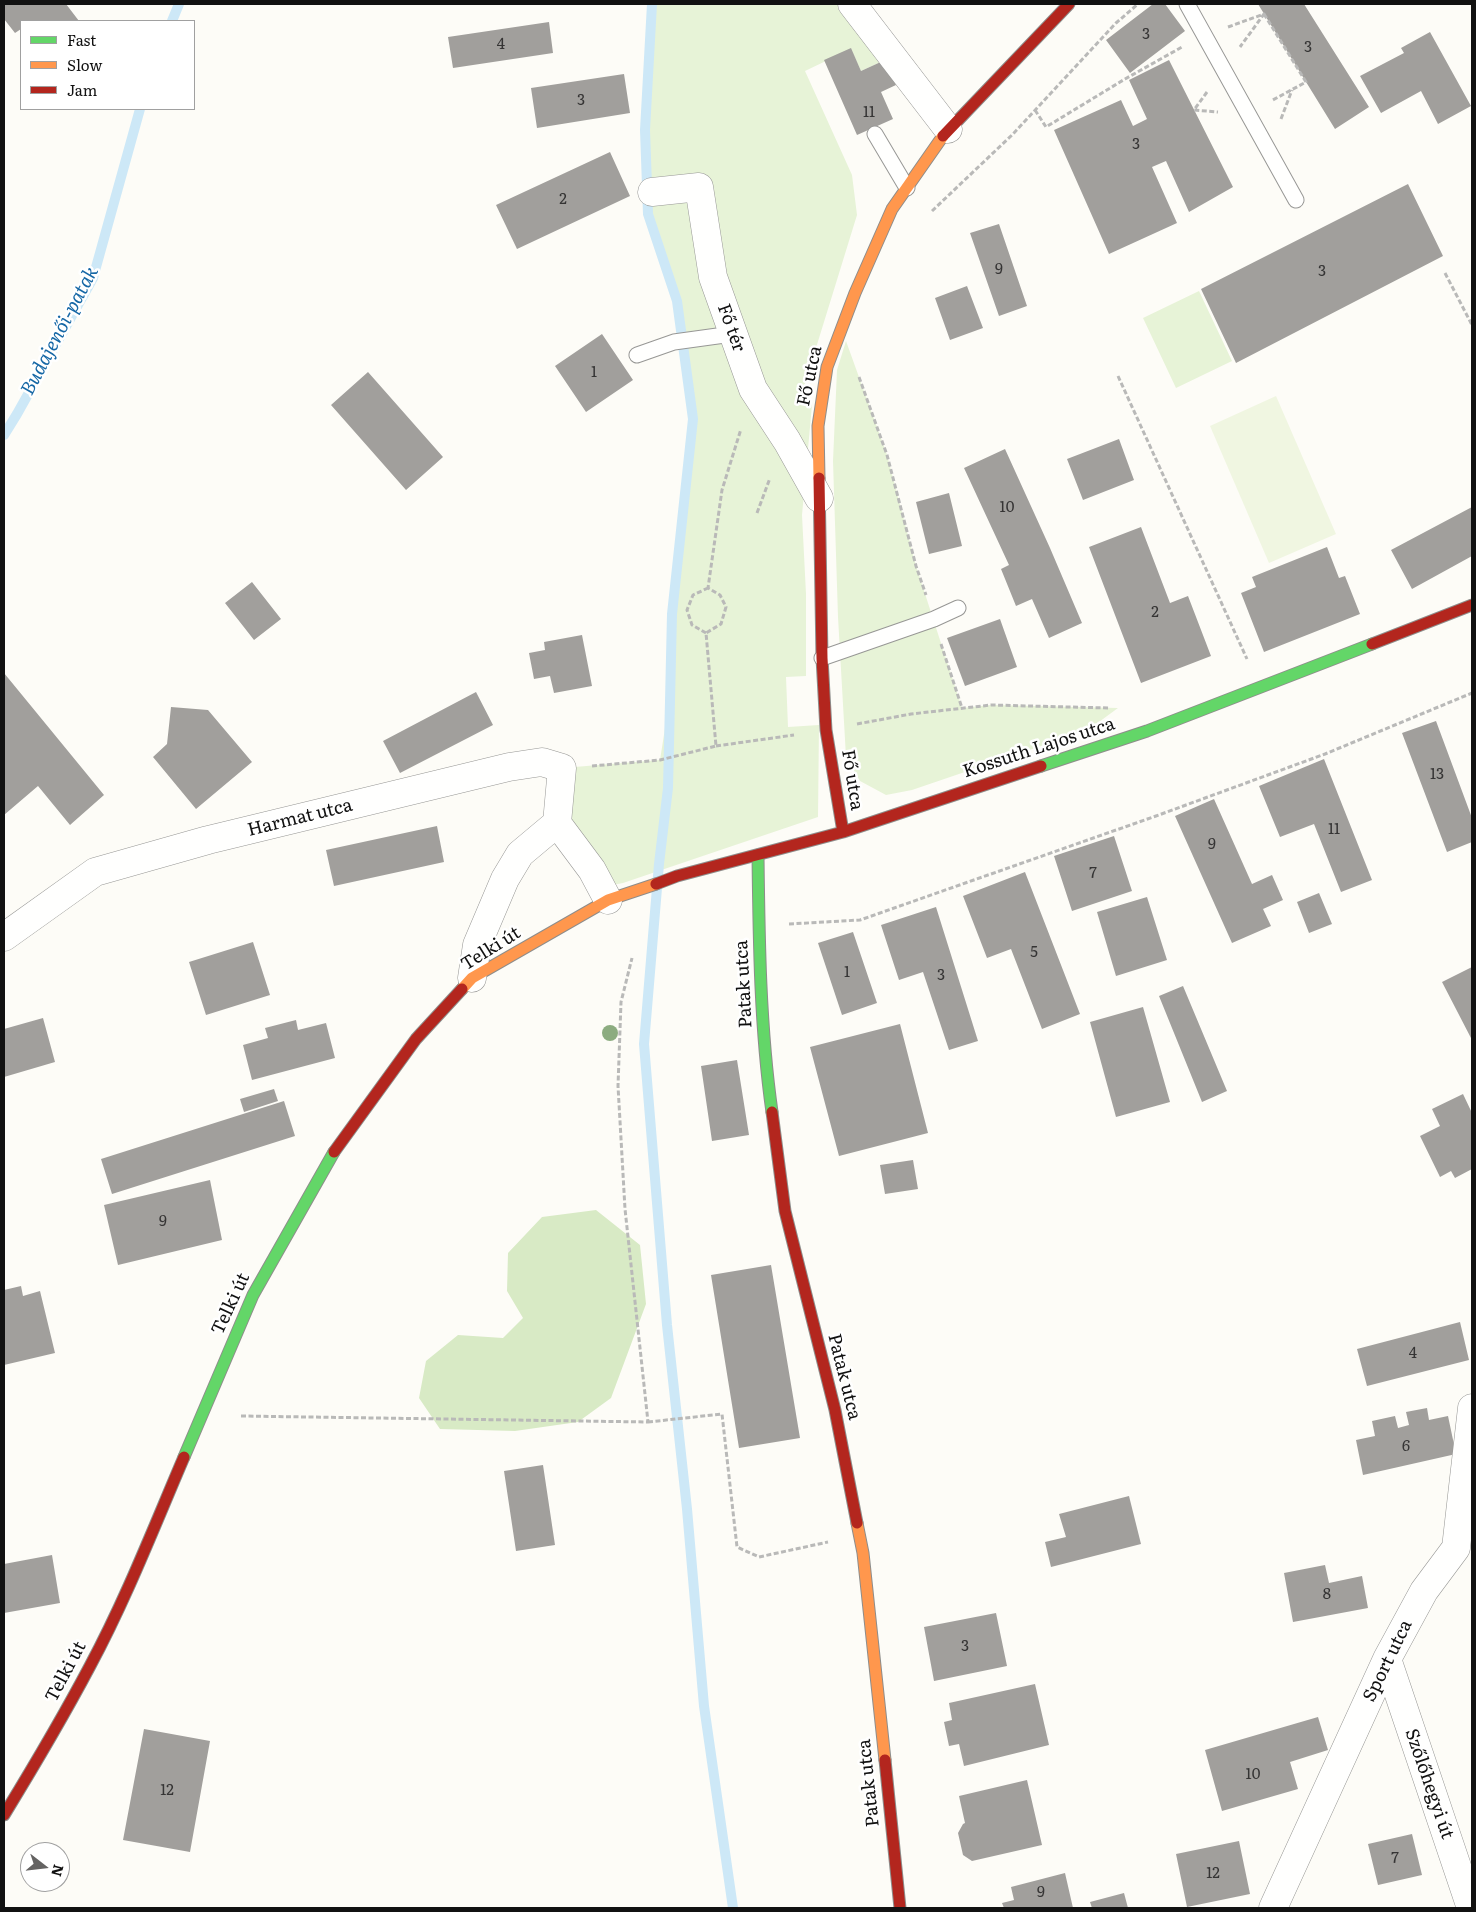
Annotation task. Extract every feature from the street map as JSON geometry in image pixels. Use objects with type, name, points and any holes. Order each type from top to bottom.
[{"type":"main road","name":"Fő utca","points":[[843,832],[826,730],[822,658],[818,426],[827,367],[855,293],[892,209],[948,129],[1054,9],[1069,4]]},
{"type":"main road","name":"Kossuth Lajos utca","points":[[608,900],[677,876],[843,832],[1147,731],[1472,605]]},
{"type":"main road","name":"Patak utca","points":[[758,855],[758,927],[765,1062],[785,1211],[835,1410],[864,1563],[900,1908]]},
{"type":"main road","name":"Telki út","points":[[4,1814],[39,1759],[91,1665],[134,1574],[253,1295],[330,1158],[416,1039],[472,978],[608,900]]},
{"type":"street","points":[[852,4],[948,129]]},
{"type":"street","name":"Fő tér","points":[[652,192],[699,187],[713,277],[753,389],[819,498]]},
{"type":"street","name":"Harmat utca","points":[[4,937],[95,872],[208,840],[509,767],[542,762],[562,768]]},
{"type":"street","points":[[562,768],[557,823],[592,870],[608,900]]},
{"type":"street","points":[[472,978],[477,945],[505,879],[520,854],[557,823]]},
{"type":"street","name":"Sport utca","points":[[1273,1908],[1387,1659],[1424,1590],[1464,1541],[1472,1408]]},
{"type":"street","name":"Szőlőhegyi út","points":[[1387,1659],[1471,1908]]},
{"type":"lane","points":[[1187,4],[1296,200]]},
{"type":"lane","points":[[874,134],[907,188]]},
{"type":"lane","points":[[638,356],[674,342],[732,334]]},
{"type":"lane","points":[[822,658],[934,619],[958,608]]},
{"type":"path","points":[[929,214],[1012,136],[1116,23],[1138,4]]},
{"type":"path","points":[[1035,110],[1046,127],[1092,100]]},
{"type":"path","points":[[1445,274],[1472,325]]},
{"type":"path","points":[[858,375],[886,455],[916,566],[962,708]]},
{"type":"path","points":[[1118,376],[1260,686]]},
{"type":"path","points":[[708,588],[722,490],[753,389]]},
{"type":"path","points":[[706,633],[721,624],[726,607],[720,595],[708,588]]},
{"type":"path","points":[[706,633],[692,625],[687,610],[693,595],[708,588]]},
{"type":"path","points":[[706,633],[716,746]]},
{"type":"path","points":[[1239,661],[1246,657]]},
{"type":"path","points":[[758,927],[860,920],[1156,816],[1324,754],[1472,693]]},
{"type":"path","points":[[562,768],[660,760],[716,746],[826,730],[910,714],[962,708],[991,705],[1118,708]]},
{"type":"path","points":[[632,958],[621,1002],[618,1086],[625,1209],[648,1422]]},
{"type":"path","points":[[241,1416],[648,1422],[722,1414],[737,1548],[759,1558],[859,1535]]},
{"type":"green space","points":[[652,4],[852,4],[885,60],[861,71],[851,49],[805,71],[852,175],[857,215],[803,390],[812,405],[802,515],[806,594],[806,676],[786,677],[788,727],[819,725],[818,817],[623,883],[602,887],[557,823],[562,768],[660,760],[669,703],[672,614],[693,419],[677,301],[648,214],[645,130]]},
{"type":"green space","points":[[1199,291],[1232,361],[1176,388],[1143,318]]},
{"type":"green space","points":[[846,341],[887,455],[916,566],[962,708],[991,705],[1118,708],[1088,730],[912,790],[886,795],[860,781],[846,757],[838,617],[833,461],[837,370]]},
{"type":"green space","points":[[1276,396],[1336,534],[1269,563],[1210,426]]},
{"type":"green space","points":[[596,1210],[640,1245],[646,1304],[611,1398],[578,1422],[515,1431],[440,1429],[419,1398],[426,1361],[458,1335],[503,1338],[523,1318],[507,1291],[508,1253],[542,1217]]},
{"type":"building","points":[[4,4],[66,4],[78,20],[20,20],[20,30],[15,33],[4,19]]},
{"type":"building","points":[[1153,4],[1165,4],[1185,31],[1130,73],[1106,40]]},
{"type":"building","points":[[1258,4],[1304,4],[1369,107],[1335,129]]},
{"type":"building","points":[[549,22],[553,53],[453,68],[448,37]]},
{"type":"building","points":[[1430,32],[1471,106],[1438,124],[1421,91],[1381,113],[1360,76],[1404,53],[1401,48]]},
{"type":"building","points":[[851,48],[861,71],[885,60],[896,85],[881,92],[893,119],[857,135],[824,60]]},
{"type":"building","points":[[1169,60],[1233,187],[1189,212],[1166,161],[1152,167],[1177,223],[1109,254],[1054,130],[1121,100],[1133,126],[1147,119],[1129,80]]},
{"type":"building","points":[[624,74],[630,113],[537,128],[531,88]]},
{"type":"building","points":[[610,152],[630,196],[517,249],[496,205]]},
{"type":"building","points":[[1408,184],[1443,256],[1236,363],[1201,289]]},
{"type":"building","points":[[999,224],[1027,306],[999,316],[970,233]]},
{"type":"building","points":[[967,286],[983,328],[950,340],[935,298]]},
{"type":"building","points":[[602,334],[633,380],[586,412],[555,366]]},
{"type":"building","points":[[368,372],[443,457],[406,490],[331,405]]},
{"type":"building","points":[[1119,439],[1134,480],[1083,500],[1067,459]]},
{"type":"building","points":[[1005,449],[1082,623],[1049,638],[1032,599],[1016,606],[1001,569],[1009,565],[964,468]]},
{"type":"building","points":[[949,493],[962,546],[929,554],[916,502]]},
{"type":"building","points":[[1472,507],[1472,556],[1412,589],[1391,550]]},
{"type":"building","points":[[1141,527],[1170,603],[1188,596],[1211,656],[1141,683],[1089,547]]},
{"type":"building","points":[[1327,547],[1339,578],[1345,576],[1360,614],[1264,652],[1241,593],[1256,587],[1252,577]]},
{"type":"building","points":[[252,582],[281,619],[254,640],[225,603]]},
{"type":"building","points":[[1000,619],[1017,667],[965,686],[947,638]]},
{"type":"building","points":[[582,635],[592,686],[554,693],[550,676],[534,679],[529,653],[545,650],[544,642]]},
{"type":"building","points":[[4,673],[104,795],[70,825],[38,786],[4,815]]},
{"type":"building","points":[[476,692],[493,725],[400,773],[383,741]]},
{"type":"building","points":[[171,707],[208,710],[252,762],[196,809],[153,757],[167,744]]},
{"type":"building","points":[[1436,721],[1472,818],[1472,842],[1447,852],[1402,733]]},
{"type":"building","points":[[1324,759],[1372,880],[1341,892],[1314,824],[1280,837],[1259,786]]},
{"type":"building","points":[[1214,799],[1252,884],[1272,875],[1283,900],[1263,909],[1271,926],[1232,943],[1175,816]]},
{"type":"building","points":[[437,826],[444,862],[334,886],[326,850]]},
{"type":"building","points":[[1114,836],[1132,891],[1072,911],[1054,856]]},
{"type":"building","points":[[1025,872],[1080,1014],[1042,1029],[1011,949],[987,958],[963,896]]},
{"type":"building","points":[[1319,893],[1332,924],[1309,933],[1297,902]]},
{"type":"building","points":[[1147,897],[1167,960],[1116,976],[1097,912]]},
{"type":"building","points":[[936,907],[978,1041],[949,1050],[923,972],[899,980],[881,925]]},
{"type":"building","points":[[853,932],[877,1003],[842,1015],[818,943]]},
{"type":"building","points":[[253,942],[270,995],[206,1015],[189,962]]},
{"type":"building","points":[[1472,967],[1472,1040],[1442,982]]},
{"type":"building","points":[[1183,986],[1227,1091],[1202,1102],[1159,996]]},
{"type":"building","points":[[1143,1007],[1170,1102],[1116,1117],[1090,1022]]},
{"type":"building","points":[[43,1018],[55,1062],[4,1077],[4,1029]]},
{"type":"building","points":[[296,1020],[298,1030],[326,1023],[335,1058],[252,1080],[243,1045],[268,1038],[265,1028]]},
{"type":"building","points":[[900,1024],[928,1133],[839,1156],[810,1047]]},
{"type":"building","points":[[737,1060],[749,1135],[712,1141],[701,1066]]},
{"type":"building","points":[[274,1089],[278,1101],[244,1112],[240,1099]]},
{"type":"building","points":[[1463,1094],[1472,1113],[1472,1169],[1455,1178],[1451,1171],[1440,1177],[1420,1136],[1440,1126],[1432,1109]]},
{"type":"building","points":[[284,1101],[295,1136],[112,1194],[101,1159]]},
{"type":"building","points":[[913,1160],[918,1189],[885,1194],[880,1165]]},
{"type":"building","points":[[210,1180],[222,1240],[118,1265],[104,1205]]},
{"type":"building","points":[[771,1265],[800,1438],[739,1448],[711,1275]]},
{"type":"building","points":[[21,1286],[23,1296],[40,1291],[55,1353],[4,1365],[4,1290]]},
{"type":"building","points":[[1460,1322],[1469,1360],[1367,1386],[1357,1349]]},
{"type":"building","points":[[1427,1408],[1429,1420],[1448,1416],[1456,1454],[1363,1475],[1356,1440],[1375,1436],[1372,1421],[1395,1416],[1398,1428],[1409,1425],[1406,1412]]},
{"type":"building","points":[[543,1465],[555,1545],[516,1551],[504,1471]]},
{"type":"building","points":[[1129,1496],[1141,1544],[1051,1567],[1045,1542],[1066,1537],[1059,1514]]},
{"type":"building","points":[[52,1555],[60,1603],[4,1613],[4,1564]]},
{"type":"building","points":[[1325,1565],[1329,1583],[1362,1576],[1368,1608],[1293,1622],[1284,1573]]},
{"type":"building","points":[[996,1613],[1007,1666],[934,1681],[924,1627]]},
{"type":"building","points":[[1035,1684],[1049,1745],[964,1766],[959,1744],[949,1746],[944,1722],[952,1720],[949,1703]]},
{"type":"building","points":[[1318,1717],[1328,1750],[1290,1762],[1298,1789],[1222,1811],[1205,1750]]},
{"type":"building","points":[[144,1729],[210,1741],[190,1852],[123,1840]]},
{"type":"building","points":[[1027,1780],[1042,1845],[972,1861],[963,1855],[958,1833],[965,1823],[959,1796]]},
{"type":"building","points":[[1412,1834],[1422,1875],[1378,1885],[1368,1844]]},
{"type":"building","points":[[1239,1841],[1250,1894],[1187,1907],[1176,1854]]},
{"type":"building","points":[[1065,1873],[1073,1908],[1004,1908],[1002,1903],[1014,1900],[1011,1887]]},
{"type":"building","points":[[1124,1893],[1128,1908],[1092,1908],[1090,1902]]},
{"type":"waterway","name":"Budajenői-patak","points":[[172,20],[179,4]]},
{"type":"waterway","points":[[652,4],[645,130],[648,214],[677,301],[693,419],[672,614],[668,788],[659,864],[644,1044],[667,1325],[687,1509],[704,1706],[733,1908]]},
{"type":"waterway","name":"Budajenői-patak","points":[[4,435],[93,278],[140,110]]},
{"type":"traffic: fast","points":[[1041,766],[1147,731],[1372,644]]},
{"type":"traffic: fast","points":[[758,855],[763,1016],[772,1112]]},
{"type":"traffic: fast","points":[[184,1457],[253,1295],[334,1152]]},
{"type":"traffic: slow","points":[[819,478],[818,426],[827,367],[855,293],[892,209],[943,136]]},
{"type":"traffic: slow","points":[[462,989],[472,978],[608,900],[656,884]]},
{"type":"traffic: slow","points":[[857,1523],[863,1553],[885,1760]]},
{"type":"traffic: jam","points":[[943,136],[1069,4]]},
{"type":"traffic: jam","points":[[819,478],[822,658],[826,730],[843,832]]},
{"type":"traffic: jam","points":[[1372,644],[1472,605]]},
{"type":"traffic: jam","points":[[656,884],[677,876],[843,832],[1041,766]]},
{"type":"traffic: jam","points":[[334,1152],[416,1039],[462,989]]},
{"type":"traffic: jam","points":[[772,1112],[785,1211],[835,1410],[857,1523]]},
{"type":"traffic: jam","points":[[4,1815],[59,1723],[103,1641],[139,1563],[184,1457]]},
{"type":"traffic: jam","points":[[885,1760],[900,1908]]}]
